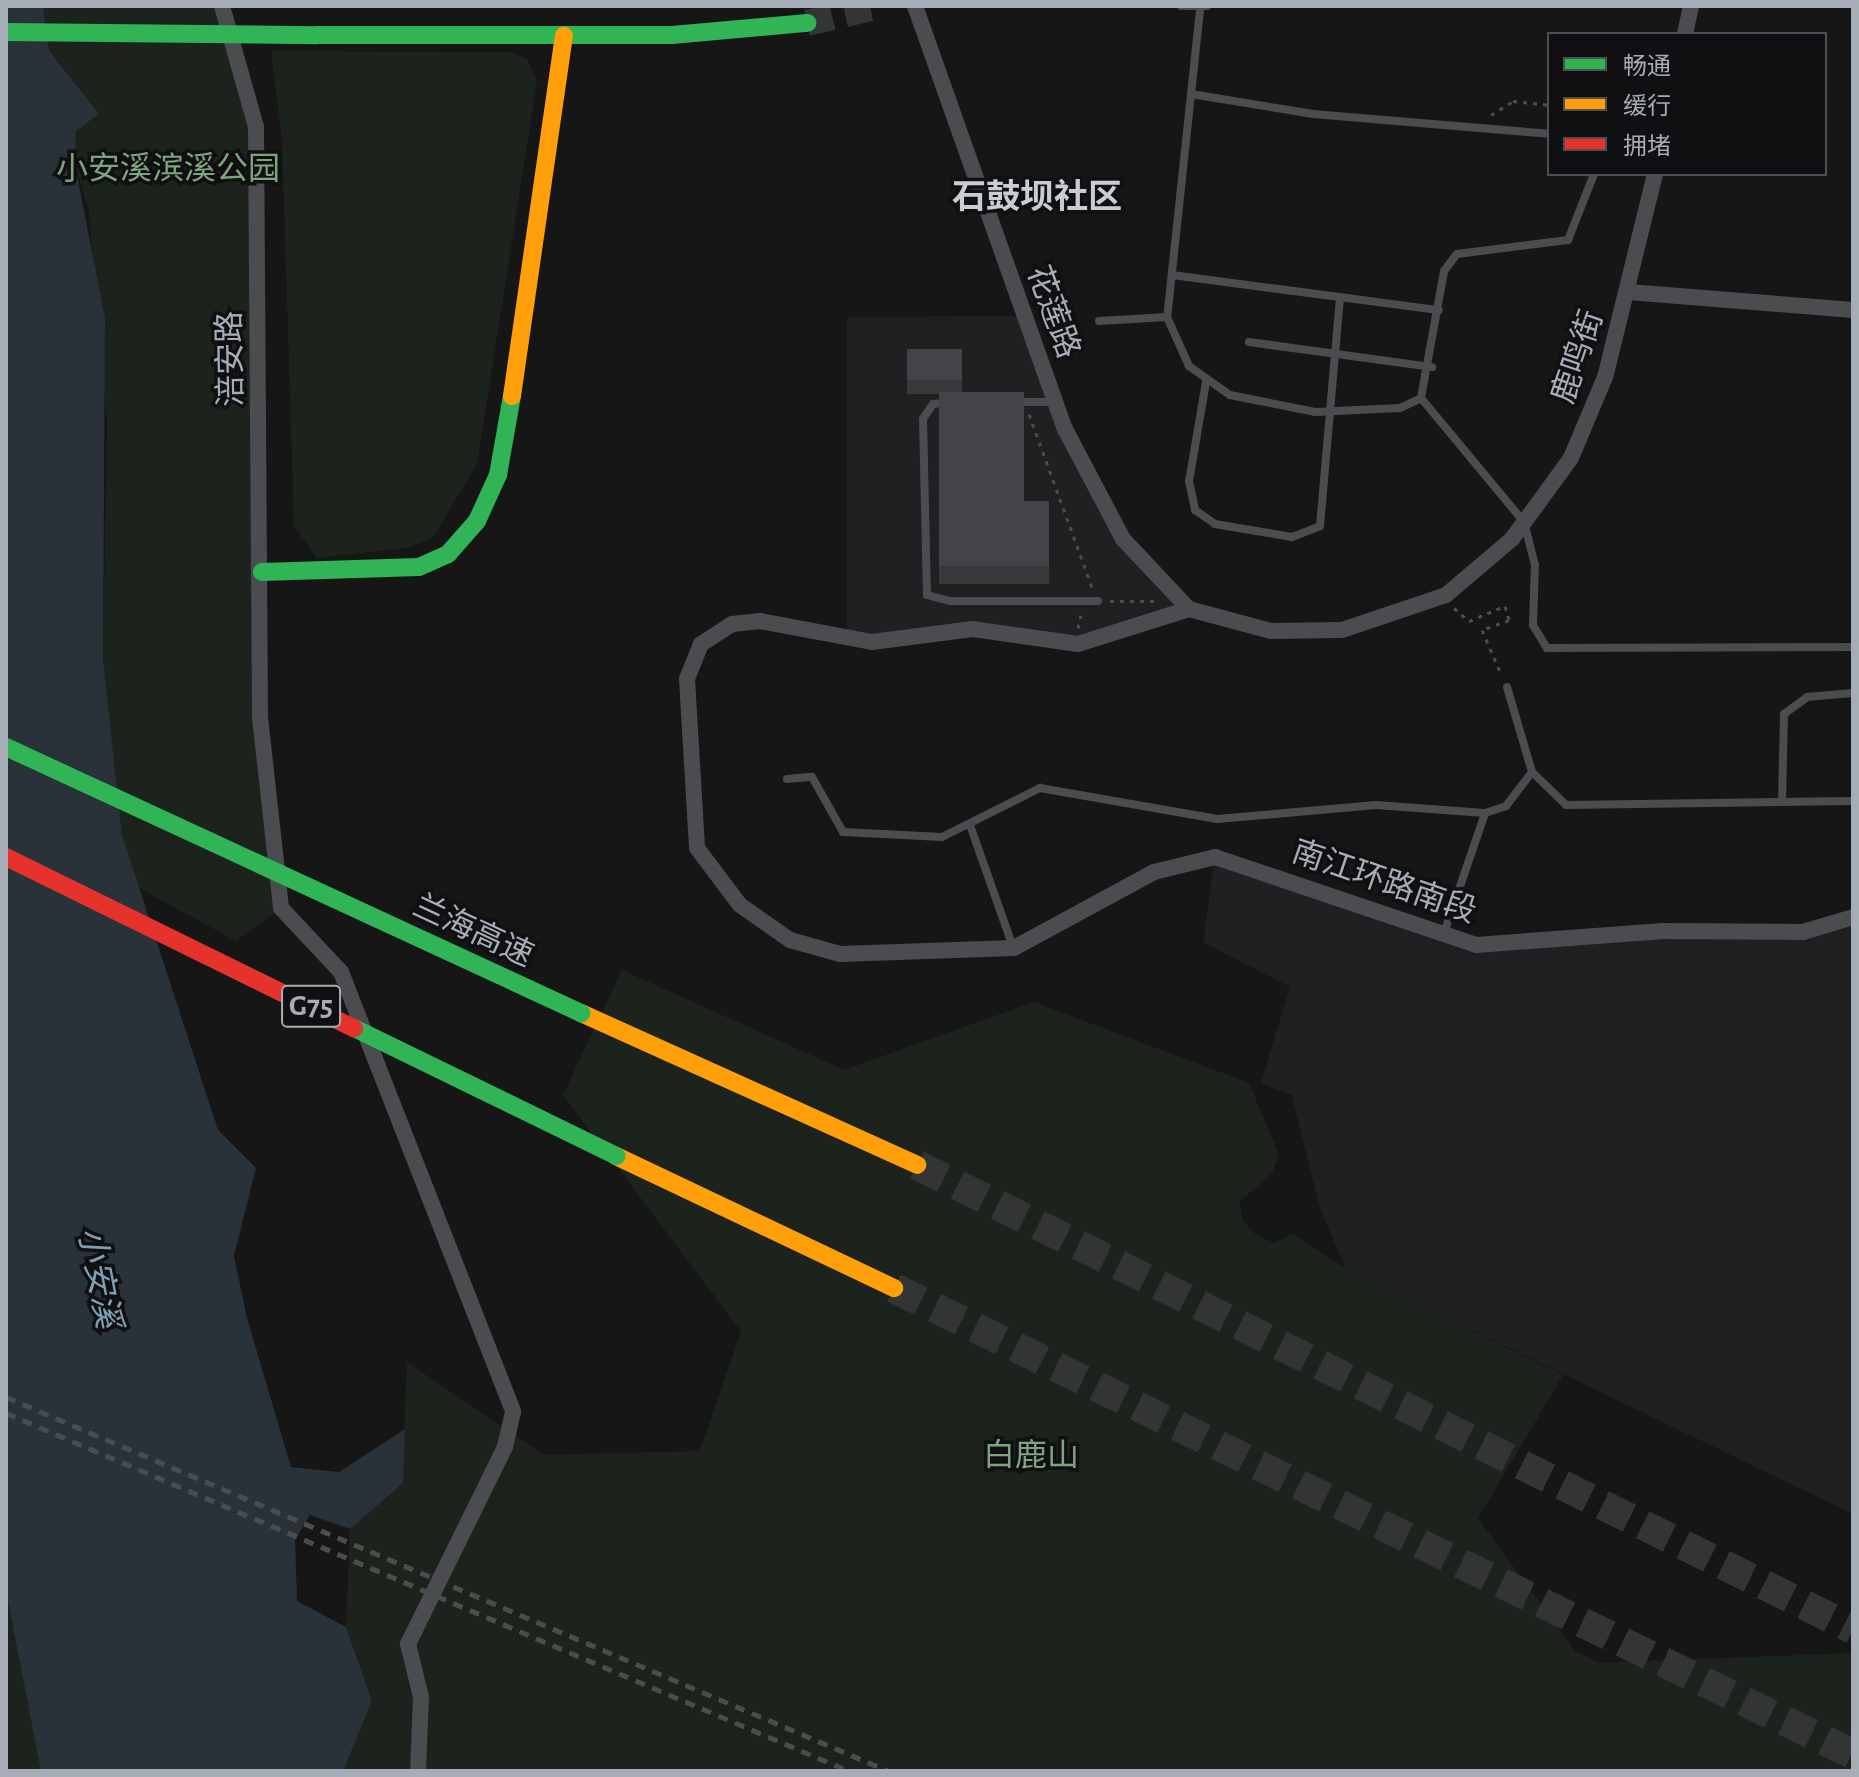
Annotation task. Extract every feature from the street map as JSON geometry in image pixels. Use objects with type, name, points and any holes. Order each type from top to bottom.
[{"type":"main road","points":[[6,32],[564,36],[738,33],[807,23]]},
{"type":"main road","points":[[262,572],[419,567],[448,554],[477,521],[498,475],[534,277],[564,36]]},
{"type":"main road","name":"兰海高速","points":[[6,747],[917,1165]]},
{"type":"main road","name":"G75","points":[[6,857],[616,1156],[894,1288]]},
{"type":"street","name":"涪安路","points":[[222,6],[256,127],[262,572],[260,717],[281,908],[341,972],[513,1412],[505,1447],[408,1644],[421,1697],[418,1771]]},
{"type":"street","name":"花莲路","points":[[915,6],[1055,402],[1123,539],[1189,609]]},
{"type":"street","points":[[1685,32],[1691,6]]},
{"type":"street","name":"鹿鸣街","points":[[1446,595],[1512,539],[1571,458],[1629,292],[1655,176]]},
{"type":"street","points":[[1629,292],[1853,310]]},
{"type":"street","points":[[1014,948],[840,954],[790,940],[740,905],[697,848],[687,679],[701,644],[732,624],[760,621],[872,642],[973,629],[1078,644],[1189,609],[1271,631],[1342,630],[1446,595]]},
{"type":"street","name":"南江环路南段","points":[[1014,948],[1154,872],[1215,857],[1443,936],[1501,946],[1663,931],[1803,932],[1853,917]]},
{"type":"lane","points":[[1181,6],[1203,8],[1167,317],[1189,366],[1206,382],[1264,405],[1333,412],[1400,408],[1421,398],[1432,367],[1444,271],[1457,254],[1568,240],[1593,176]]},
{"type":"lane","points":[[1191,94],[1471,128],[1547,134]]},
{"type":"lane","points":[[1172,275],[1439,310]]},
{"type":"lane","points":[[1206,382],[1190,496],[1202,518],[1215,524],[1292,537],[1320,526],[1333,412],[1340,297]]},
{"type":"lane","points":[[1099,321],[1167,317]]},
{"type":"lane","points":[[1249,342],[1432,367]]},
{"type":"lane","points":[[1421,398],[1524,522],[1535,565],[1533,625],[1547,648],[1853,647]]},
{"type":"lane","points":[[957,402],[933,404],[923,419],[927,595],[950,601],[1098,601]]},
{"type":"lane","points":[[999,402],[1055,402]]},
{"type":"lane","points":[[1507,687],[1532,772],[1566,805],[1853,803]]},
{"type":"lane","points":[[1782,802],[1784,714],[1807,697],[1853,693]]},
{"type":"lane","points":[[787,779],[812,777],[843,832],[942,837],[1026,794],[1058,787],[1217,819],[1365,805],[1485,813],[1506,806],[1532,772]]},
{"type":"lane","points":[[1443,936],[1485,813]]},
{"type":"lane","points":[[970,825],[1014,948]]},
{"type":"path","points":[[1471,128],[1513,101],[1547,105]]},
{"type":"path","points":[[1013,402],[1028,407],[1098,601],[1098,615],[1078,615],[1078,644]]},
{"type":"path","points":[[1446,595],[1469,621],[1505,606],[1509,620],[1482,630],[1507,687]]},
{"type":"path","points":[[1098,601],[1161,601]]},
{"type":"shaded area","points":[[1025,316],[1093,490],[1189,609],[1099,642],[1005,631],[847,638],[847,317]]},
{"type":"shaded area","points":[[1215,857],[1476,945],[1803,932],[1853,917],[1853,1514],[1346,1269],[1321,1211],[1292,1095],[1261,1083],[1290,987],[1203,942]]},
{"type":"green space","name":"小安溪滨溪公园","points":[[43,6],[222,6],[256,127],[260,717],[281,908],[236,941],[139,888],[122,835],[103,659],[107,423],[89,211],[75,165],[76,131],[99,114],[49,49]]},
{"type":"green space","points":[[271,51],[511,52],[527,59],[537,81],[477,464],[433,538],[406,548],[317,558],[294,526],[282,137]]},
{"type":"green space","name":"白鹿山","points":[[622,970],[844,1070],[1034,1002],[1249,1083],[1279,1155],[1272,1173],[1240,1201],[1242,1219],[1255,1234],[1274,1243],[1293,1234],[1346,1269],[1563,1375],[1478,1518],[1575,1651],[1599,1663],[1853,1653],[1853,1771],[343,1771],[372,1701],[346,1627],[350,1529],[402,1483],[407,1362],[544,1455],[700,1451],[741,1331],[563,1095]]},
{"type":"green space","points":[[6,1590],[17,1629],[41,1771],[6,1771]]},
{"type":"water","name":"小安溪","points":[[6,6],[43,6],[49,50],[99,114],[76,131],[75,165],[105,318],[103,659],[122,835],[218,1130],[256,1168],[234,1256],[247,1318],[291,1467],[339,1472],[405,1429],[403,1483],[350,1529],[310,1515],[295,1540],[297,1601],[346,1627],[372,1701],[343,1771],[41,1771],[6,1590]]},
{"type":"building","points":[[907,349],[962,349],[962,380],[907,380]]},
{"type":"building","points":[[939,392],[1024,392],[1024,501],[1049,501],[1049,566],[939,566]]},
{"type":"tunnel","points":[[807,23],[879,6]]},
{"type":"tunnel","points":[[917,1165],[1853,1629]]},
{"type":"tunnel","points":[[894,1288],[1853,1754]]},
{"type":"railway","points":[[6,1397],[889,1771]]},
{"type":"railway","points":[[6,1413],[849,1771]]},
{"type":"traffic: fast","points":[[317,35],[672,35],[807,23]]},
{"type":"traffic: fast","points":[[6,32],[317,35]]},
{"type":"traffic: fast","points":[[262,572],[419,567],[448,554],[477,521],[498,475],[512,396]]},
{"type":"traffic: fast","points":[[6,747],[581,1013]]},
{"type":"traffic: fast","points":[[354,1028],[616,1156]]},
{"type":"traffic: slow","points":[[512,396],[564,36]]},
{"type":"traffic: slow","points":[[581,1013],[917,1165]]},
{"type":"traffic: slow","points":[[616,1156],[894,1288]]},
{"type":"traffic: jam","points":[[6,857],[354,1028]]},
{"type":"district","name":"石鼓坝社区","points":[[1037,199]]}]
